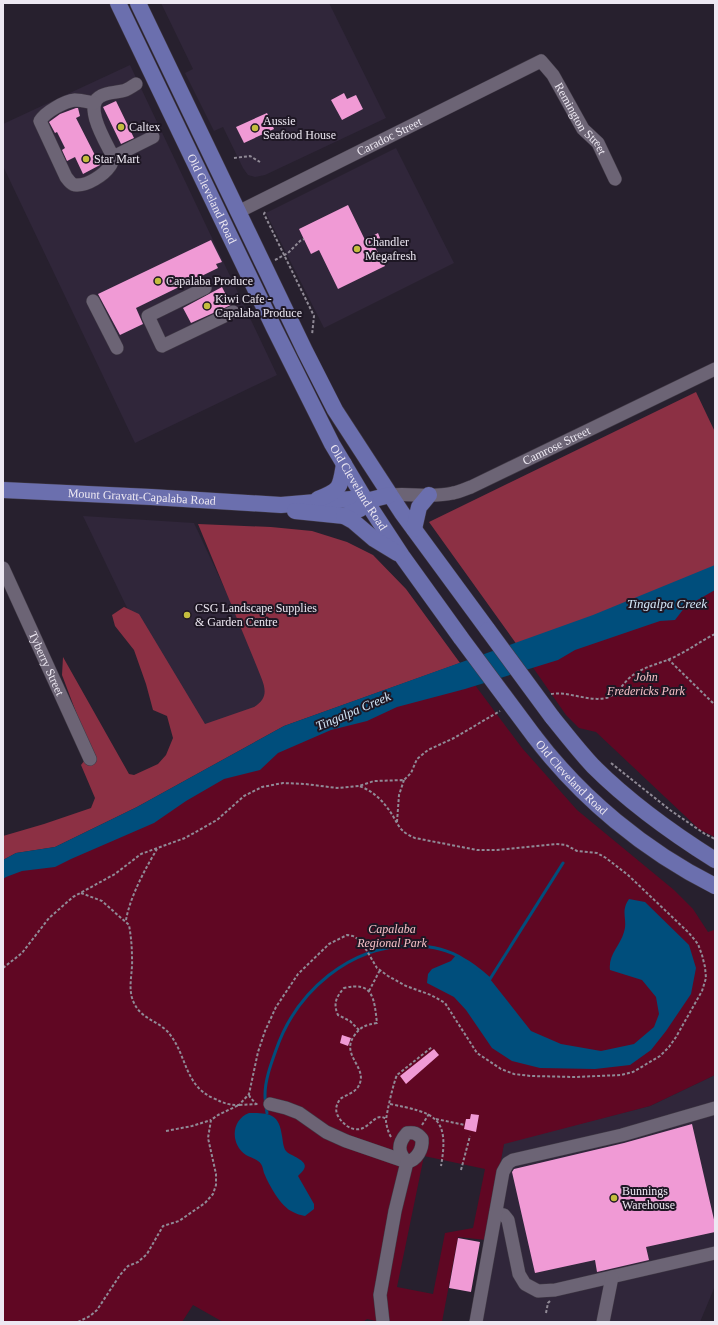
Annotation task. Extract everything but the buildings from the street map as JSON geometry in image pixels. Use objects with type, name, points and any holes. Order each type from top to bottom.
[{"type":"main road","name":"Old Cleveland Road","points":[[118,3],[299,378],[344,464],[402,556],[534,736],[562,770],[609,816],[657,852],[715,886]]},
{"type":"main road","name":"Old Cleveland Road","points":[[138,3],[335,410],[390,495],[552,717],[593,766],[666,827],[715,860]]},
{"type":"main road","points":[[309,503],[333,493],[340,483],[344,464]]},
{"type":"main road","name":"Mount Gravatt-Capalaba Road","points":[[3,490],[281,505],[351,499],[366,501],[390,495]]},
{"type":"main road","points":[[414,529],[419,507],[429,495]]},
{"type":"main road","name":"Mount Gravatt-Capalaba Road","points":[[281,505],[294,510],[344,516],[360,509],[366,501]]},
{"type":"main road","points":[[344,516],[353,521],[374,539],[402,556]]},
{"type":"street","name":"Caradoc Street","points":[[238,212],[541,61]]},
{"type":"street","name":"Remington Street","points":[[541,61],[553,75],[583,129],[598,143],[615,179]]},
{"type":"street","points":[[114,157],[94,117],[94,103],[99,96],[112,92],[123,91],[136,84]]},
{"type":"street","points":[[94,103],[74,100],[49,111],[40,121],[66,178],[70,182],[76,185],[85,184],[102,175],[110,166],[114,157],[153,137]]},
{"type":"street","points":[[205,288],[148,316],[162,346],[233,312]]},
{"type":"street","points":[[94,301],[117,348]]},
{"type":"street","name":"Camrose Street","points":[[390,495],[403,493],[429,495],[453,493],[471,487],[715,369]]},
{"type":"street","name":"Tyberry Street","points":[[3,568],[90,759]]},
{"type":"street","points":[[266,1104],[286,1108],[299,1113],[326,1132],[346,1141],[407,1162],[414,1160],[418,1154],[422,1143],[422,1138],[418,1134],[413,1132],[407,1133],[401,1142],[399,1150],[400,1156],[407,1162]]},
{"type":"street","points":[[476,1322],[503,1172],[508,1163],[513,1160],[622,1135],[715,1108]]},
{"type":"street","points":[[383,1322],[380,1295],[407,1162]]},
{"type":"street","points":[[496,1213],[504,1215],[508,1220],[519,1274],[525,1284],[538,1291],[555,1290],[715,1254]]},
{"type":"street","points":[[603,1322],[612,1277]]},
{"type":"path","points":[[234,158],[250,156],[260,162]]},
{"type":"path","points":[[268,209],[265,210],[264,214],[314,316],[312,340]]},
{"type":"path","points":[[264,266],[284,256],[304,239]]},
{"type":"path","points":[[546,695],[553,693],[606,698],[614,694],[633,675],[645,668],[678,656],[705,638],[715,634]]},
{"type":"path","points":[[668,659],[715,705]]},
{"type":"path","points":[[397,822],[399,795],[404,780],[411,773],[417,759],[428,750],[454,738],[503,710]]},
{"type":"path","points":[[606,760],[670,810],[705,834],[715,839]]},
{"type":"path","points":[[3,968],[22,953],[49,918],[73,897],[115,874],[141,854],[185,838],[217,820],[244,796],[262,786],[283,783],[337,788],[359,786],[374,781],[404,780]]},
{"type":"path","points":[[166,1131],[192,1126],[211,1120],[239,1105],[249,1094],[258,1052],[265,1031],[276,1007],[298,974],[329,944],[347,935],[353,936],[361,941],[380,970],[388,976],[406,986],[431,995],[445,1003],[477,1053],[501,1069],[514,1074],[575,1077],[633,1072],[646,1066],[660,1056],[669,1047],[702,991],[706,978],[705,967],[698,944],[689,933],[628,875],[606,858],[597,853],[577,851],[566,845],[556,844],[497,850],[477,850],[415,838],[407,834],[402,829],[386,806],[376,796],[367,788],[359,786]]},
{"type":"path","points":[[126,920],[127,912],[147,865],[158,848]]},
{"type":"path","points":[[81,893],[102,901],[126,920],[129,925],[132,959],[131,991],[134,1003],[140,1014],[156,1023],[166,1031],[175,1044],[190,1077],[198,1089],[208,1096],[227,1105],[266,1104]]},
{"type":"path","points":[[370,991],[380,970]]},
{"type":"path","points":[[359,1030],[350,1021],[338,1015],[335,1008],[335,1000],[344,988],[358,986],[370,991],[375,1000],[377,1022],[368,1024],[359,1030],[351,1040],[349,1049],[361,1075],[358,1087],[340,1099],[336,1110],[337,1116],[345,1125],[356,1130],[362,1129],[379,1117],[384,1117],[386,1119]]},
{"type":"path","points":[[401,1142],[391,1136],[386,1119],[394,1081],[397,1075],[432,1047]]},
{"type":"path","points":[[249,1094],[256,1104]]},
{"type":"path","points":[[390,1104],[416,1109],[429,1114],[436,1119],[441,1127],[444,1139],[444,1150],[441,1166]]},
{"type":"path","points":[[436,1119],[465,1125]]},
{"type":"path","points":[[78,1322],[90,1316],[97,1310],[128,1266],[138,1262],[147,1254],[163,1226],[179,1220],[205,1203],[213,1194],[216,1186],[216,1174],[208,1138],[211,1120]]},
{"type":"path","points":[[461,1170],[470,1136]]},
{"type":"shaded area","points":[[161,3],[329,3],[386,118],[265,175],[255,177],[248,175],[243,168],[223,127],[214,131],[185,73],[193,69]]},
{"type":"shaded area","points":[[130,65],[277,375],[135,443],[3,166],[3,124]]},
{"type":"shaded area","points":[[396,148],[454,263],[324,328],[266,213]]},
{"type":"shaded area","points":[[696,392],[715,432],[715,575],[525,656],[429,522]]},
{"type":"shaded area","points":[[83,516],[194,523],[278,703],[191,741]]},
{"type":"shaded area","points":[[198,524],[271,527],[312,531],[347,542],[373,555],[406,589],[460,663],[284,726],[137,807],[55,847],[16,853],[3,860],[3,836],[91,808],[95,798],[81,765],[91,752],[62,675],[63,657],[129,774],[134,775],[158,764],[166,755],[173,738],[167,716],[153,710],[134,650],[115,626],[112,615],[124,607],[139,614],[205,724],[254,707],[260,703],[263,698],[264,689],[262,678]]},
{"type":"shaded area","points":[[715,1075],[715,1286],[700,1322],[470,1322],[504,1143],[650,1106]]},
{"type":"green space","name":"John Fredericks Park","points":[[715,575],[715,837],[700,830],[596,732],[579,728],[566,715],[525,656]]},
{"type":"green space","name":"Capalaba Regional Park","points":[[466,673],[522,748],[577,810],[674,890],[693,909],[708,932],[714,930],[715,1075],[650,1106],[504,1144],[486,1240],[458,1237],[442,1322],[380,1322],[367,1319],[363,1322],[223,1322],[193,1305],[182,1322],[3,1322],[3,872],[49,860],[243,757]],"holes":[[[424,1156],[485,1169],[473,1228],[445,1233],[433,1294],[397,1287]]]},
{"type":"water","name":"Tingalpa Creek","points":[[715,565],[715,590],[685,607],[675,620],[660,621],[575,650],[558,660],[465,689],[397,707],[367,721],[331,730],[278,753],[260,770],[224,779],[186,801],[154,823],[55,867],[22,871],[3,879],[3,860],[16,853],[55,847],[137,807],[284,726],[593,615]]},
{"type":"water","points":[[629,899],[645,902],[689,945],[696,968],[691,994],[666,1031],[651,1050],[630,1065],[595,1069],[540,1068],[512,1061],[492,1048],[466,1010],[454,997],[427,983],[428,974],[432,969],[451,961],[456,955],[479,969],[490,979],[531,1031],[561,1044],[601,1051],[634,1044],[654,1027],[659,1014],[656,997],[642,980],[610,970],[612,955],[624,932],[625,908]]},
{"type":"water","points":[[249,1113],[267,1114],[276,1119],[281,1128],[286,1151],[304,1163],[304,1169],[298,1176],[314,1204],[314,1209],[305,1216],[294,1213],[280,1201],[266,1178],[260,1162],[246,1155],[237,1145],[235,1139],[236,1126],[243,1116]]},
{"type":"waterway","points":[[267,1113],[265,1095],[267,1078],[270,1066],[285,1029],[297,1009],[312,991],[328,976],[347,963],[368,953],[391,948],[414,946],[433,948],[452,953],[470,963],[490,979],[563,863]]},
{"type":"place","name":"Caltex","points":[[121,127]]},
{"type":"place","name":"Aussie Seafood House","points":[[255,128]]},
{"type":"place","name":"Star Mart","points":[[86,159]]},
{"type":"place","name":"Chandler Megafresh","points":[[357,249]]},
{"type":"place","name":"Capalaba Produce","points":[[158,281]]},
{"type":"place","name":"Kiwi Cafe - Capalaba Produce","points":[[207,306]]},
{"type":"place","name":"CSG Landscape Supplies & Garden Centre","points":[[187,615]]},
{"type":"place","name":"Bunnings Warehouse","points":[[614,1198]]}]
